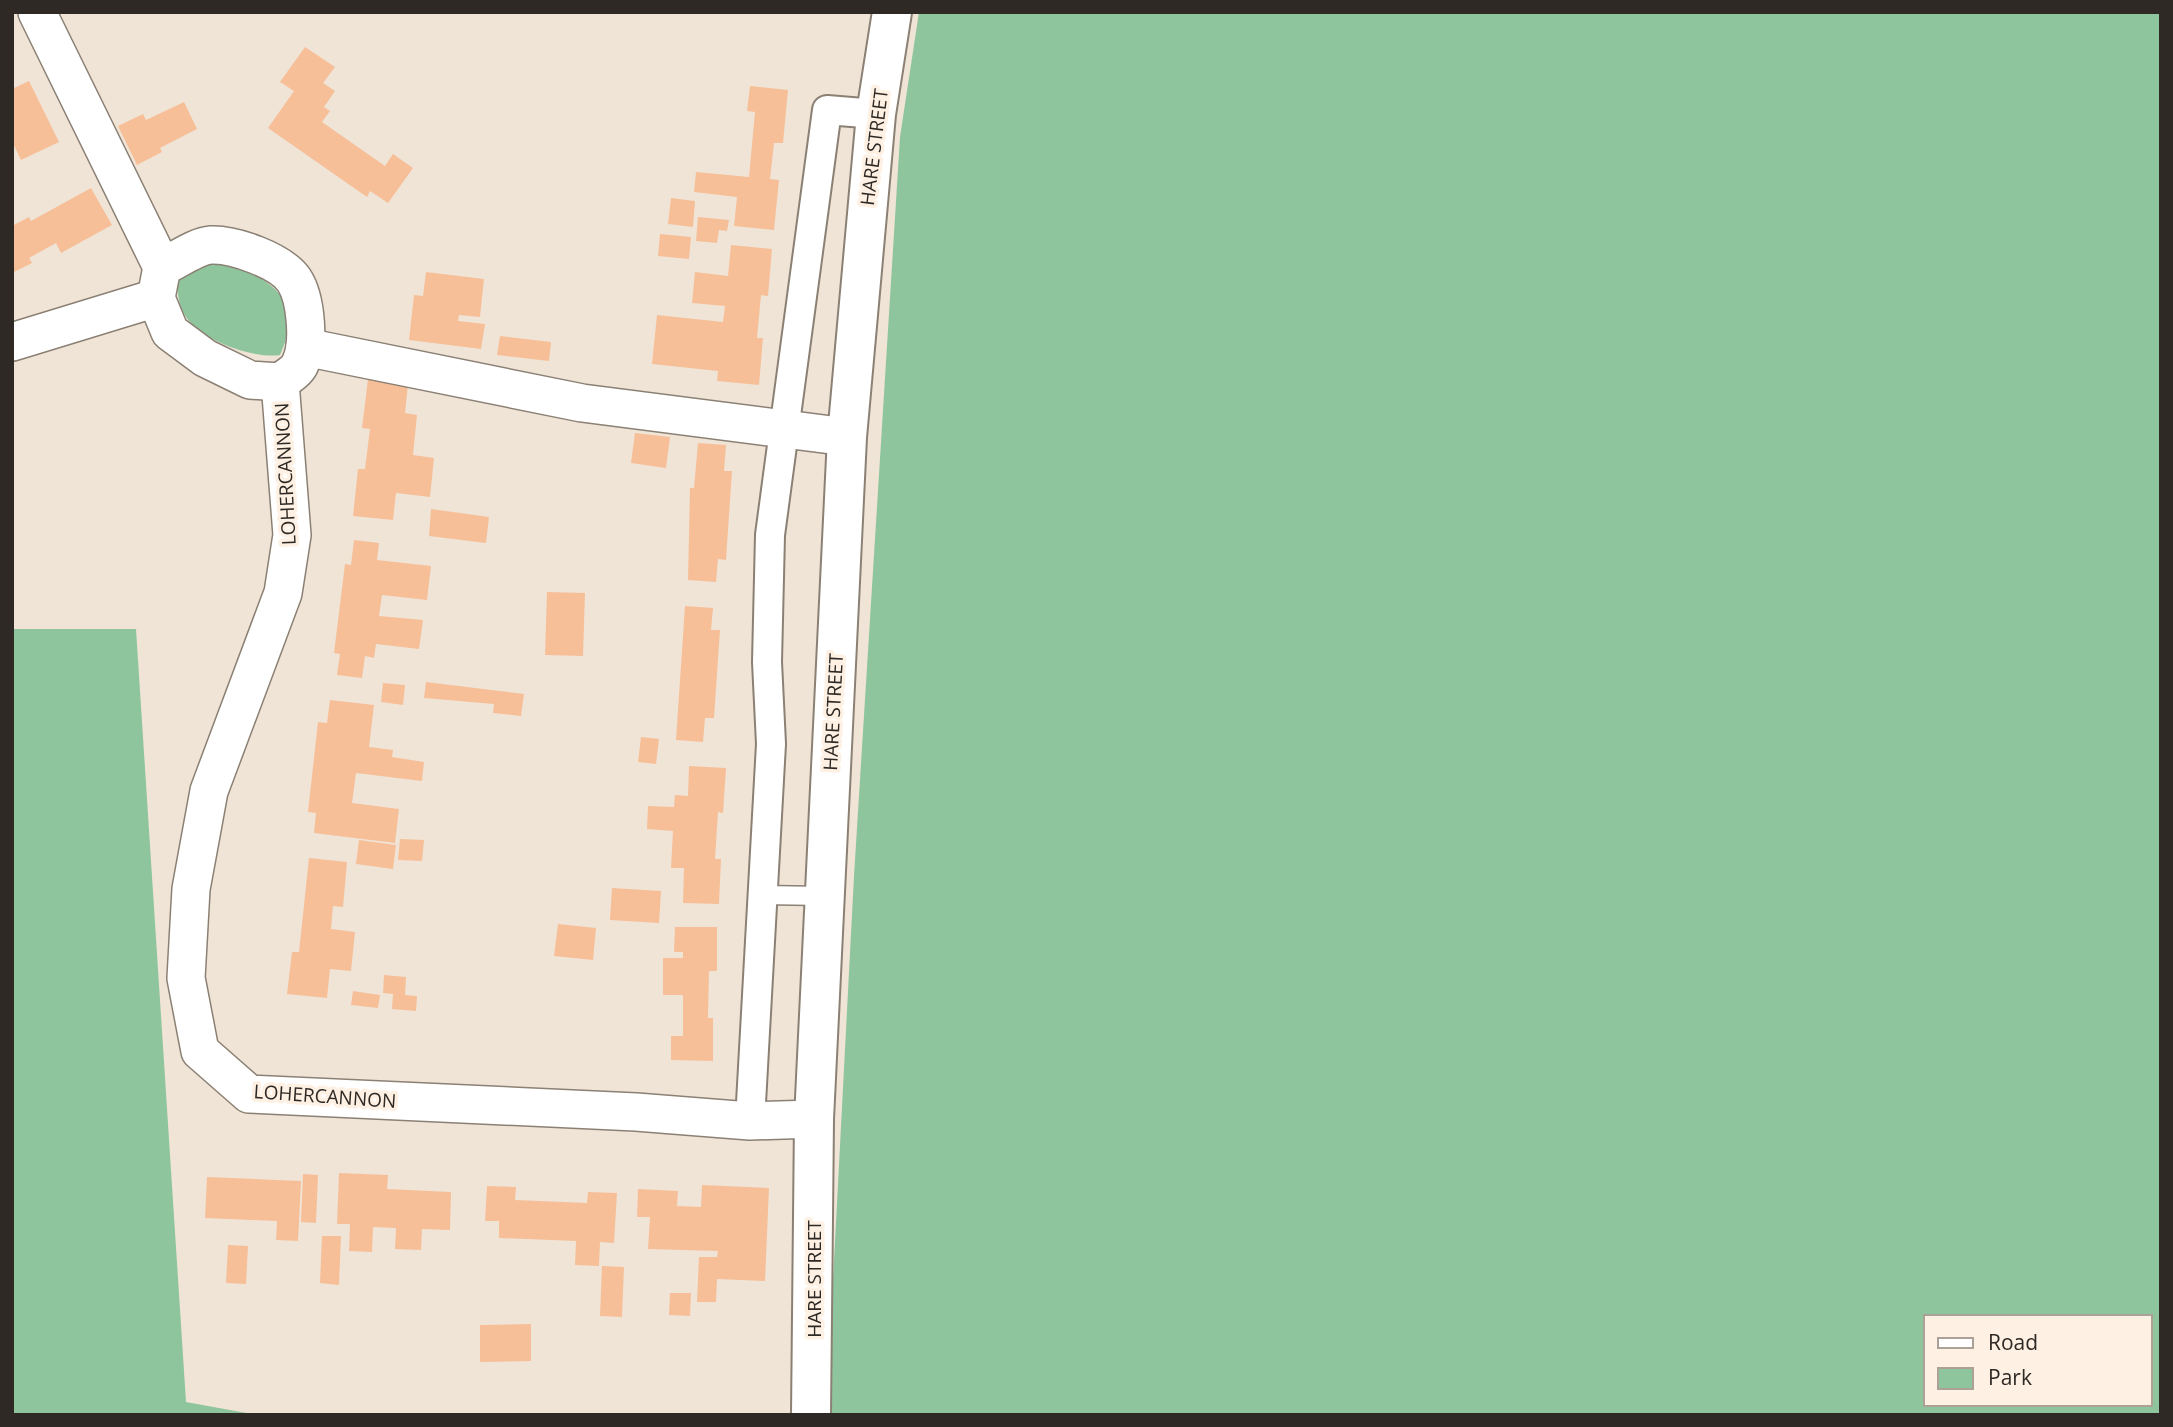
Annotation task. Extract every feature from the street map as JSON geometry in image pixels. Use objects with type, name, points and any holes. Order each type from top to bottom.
[{"type":"street","name":"LOHERCANNON","points":[[37,12],[159,283],[170,332],[205,358],[250,380],[281,382],[300,366],[305,347]]},
{"type":"street","name":"HARE STREET","points":[[811,1415],[814,1119],[847,438],[876,114],[892,12]]},
{"type":"street","points":[[750,1121],[771,744],[766,662],[770,536],[827,110],[876,114]]},
{"type":"street","points":[[12,342],[62,325],[159,283],[209,245],[244,250],[266,259],[294,279],[305,315],[305,347],[582,403],[847,438]]},
{"type":"street","name":"LOHERCANNON","points":[[281,382],[292,535],[283,593],[209,791],[191,889],[186,978],[200,1051],[249,1094],[636,1112],[750,1121],[814,1119]]},
{"type":"lane","points":[[763,895],[824,895]]},
{"type":"green space","points":[[919,12],[2161,12],[2161,1415],[826,1415],[854,876],[900,137]]},
{"type":"green space","points":[[226,260],[257,276],[280,294],[289,319],[280,355],[269,356],[243,351],[216,341],[186,317],[178,294],[179,270]]},
{"type":"green space","points":[[12,629],[136,629],[186,1402],[258,1415],[12,1415]]},
{"type":"building","points":[[305,47],[335,67],[323,83],[335,91],[324,107],[330,111],[322,122],[385,166],[393,154],[413,168],[388,203],[370,191],[367,197],[268,128],[294,91],[280,82]]},
{"type":"building","points":[[29,81],[59,142],[21,160],[12,141],[12,89]]},
{"type":"building","points":[[750,86],[788,90],[783,143],[774,143],[770,179],[779,180],[774,230],[734,226],[737,197],[694,192],[696,172],[749,177],[755,112],[747,111]]},
{"type":"building","points":[[184,102],[197,129],[160,148],[162,152],[137,165],[118,126],[143,114],[146,120]]},
{"type":"building","points":[[91,188],[112,225],[61,253],[56,243],[29,258],[32,263],[12,273],[12,226],[29,217],[31,221]]},
{"type":"building","points":[[671,198],[695,201],[693,227],[668,224]]},
{"type":"building","points":[[698,217],[729,220],[727,231],[719,230],[717,243],[696,241]]},
{"type":"building","points":[[660,234],[691,237],[689,259],[658,256]]},
{"type":"building","points":[[731,245],[772,249],[768,296],[761,295],[757,338],[763,338],[759,385],[717,381],[718,371],[652,364],[657,315],[723,322],[725,306],[692,303],[695,272],[728,276]]},
{"type":"building","points":[[426,272],[484,279],[480,317],[459,315],[458,321],[485,324],[481,349],[409,340],[414,295],[423,296]]},
{"type":"building","points":[[500,336],[551,342],[549,361],[497,355]]},
{"type":"building","points":[[368,379],[408,384],[405,413],[417,415],[413,455],[434,458],[430,497],[396,493],[393,520],[353,516],[358,469],[365,469],[370,429],[362,428]]},
{"type":"building","points":[[635,433],[670,437],[666,468],[631,463]]},
{"type":"building","points":[[698,443],[726,445],[724,471],[732,471],[726,560],[718,559],[716,582],[688,580],[690,488],[694,488]]},
{"type":"building","points":[[431,509],[489,517],[486,543],[429,536]]},
{"type":"building","points":[[354,540],[379,543],[377,560],[431,566],[427,600],[382,595],[379,616],[423,620],[419,649],[376,644],[374,658],[365,656],[362,678],[337,675],[340,654],[334,653],[345,564],[351,565]]},
{"type":"building","points":[[547,592],[585,593],[583,656],[545,655]]},
{"type":"building","points":[[685,606],[713,608],[711,630],[720,630],[714,718],[705,718],[703,742],[676,740]]},
{"type":"building","points":[[426,682],[524,694],[521,716],[493,713],[494,704],[424,698]]},
{"type":"building","points":[[383,683],[405,685],[403,705],[381,702]]},
{"type":"building","points":[[330,700],[374,705],[369,747],[393,750],[392,757],[424,762],[422,781],[356,773],[352,803],[399,809],[395,843],[314,833],[316,813],[308,812],[318,722],[327,723]]},
{"type":"building","points":[[641,737],[659,739],[656,764],[638,762]]},
{"type":"building","points":[[689,766],[726,768],[723,813],[718,812],[715,859],[721,859],[719,904],[683,903],[684,868],[671,868],[673,831],[647,829],[648,806],[674,807],[675,795],[688,796]]},
{"type":"building","points":[[400,839],[424,840],[422,861],[398,860]]},
{"type":"building","points":[[359,840],[396,845],[393,869],[356,864]]},
{"type":"building","points":[[309,858],[347,862],[343,907],[333,906],[331,929],[355,932],[351,971],[330,969],[327,998],[287,994],[292,952],[299,952]]},
{"type":"building","points":[[612,888],[661,891],[659,923],[610,920]]},
{"type":"building","points":[[558,924],[596,928],[593,960],[554,956]]},
{"type":"building","points":[[675,927],[717,927],[717,971],[709,971],[708,1018],[713,1018],[713,1061],[671,1060],[671,1036],[683,1036],[683,995],[663,995],[663,958],[683,958],[683,952],[674,952]]},
{"type":"building","points":[[384,975],[406,977],[405,995],[417,996],[416,1011],[392,1009],[393,994],[383,993]]},
{"type":"building","points":[[353,991],[380,995],[378,1008],[351,1005]]},
{"type":"building","points":[[339,1173],[388,1175],[387,1189],[451,1192],[450,1230],[422,1229],[421,1250],[395,1249],[396,1228],[373,1227],[372,1252],[349,1251],[350,1224],[337,1224]]},
{"type":"building","points":[[303,1174],[318,1175],[316,1223],[301,1222]]},
{"type":"building","points":[[207,1177],[301,1181],[298,1241],[276,1240],[277,1221],[205,1218]]},
{"type":"building","points":[[702,1185],[769,1188],[765,1281],[717,1279],[716,1302],[697,1302],[699,1257],[717,1257],[718,1251],[648,1249],[650,1217],[637,1217],[638,1189],[678,1191],[677,1206],[701,1207]]},
{"type":"building","points":[[487,1186],[516,1187],[515,1200],[587,1203],[588,1192],[617,1193],[614,1243],[600,1242],[599,1266],[575,1265],[576,1241],[499,1238],[499,1221],[485,1221]]},
{"type":"building","points":[[322,1236],[341,1236],[339,1285],[320,1283]]},
{"type":"building","points":[[228,1245],[248,1246],[246,1284],[226,1283]]},
{"type":"building","points":[[602,1266],[624,1267],[622,1317],[600,1316]]},
{"type":"building","points":[[670,1293],[691,1293],[690,1316],[669,1315]]},
{"type":"building","points":[[531,1324],[531,1361],[480,1362],[480,1325]]}]
